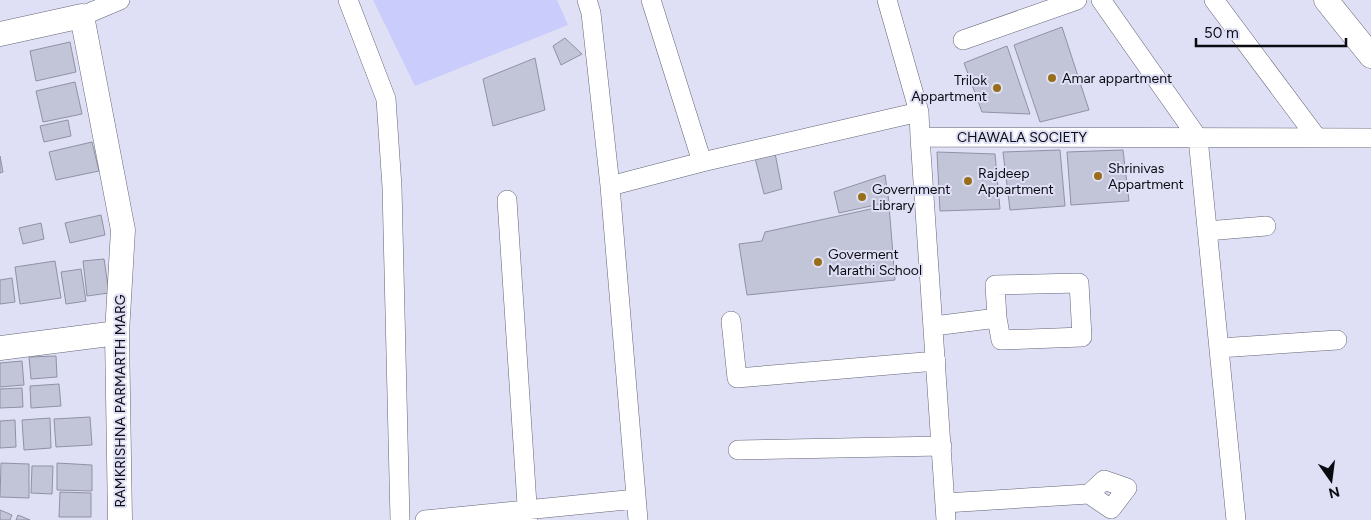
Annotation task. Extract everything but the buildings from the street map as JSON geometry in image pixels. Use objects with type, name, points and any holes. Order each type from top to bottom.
[{"type":"street","points":[[0,34],[82,16],[120,0]]},
{"type":"street","points":[[348,0],[386,99],[392,187],[400,520]]},
{"type":"street","points":[[587,0],[591,13],[610,186],[638,520]]},
{"type":"street","points":[[651,0],[702,162]]},
{"type":"street","points":[[886,0],[919,112],[946,512],[1089,494]]},
{"type":"street","points":[[963,40],[1077,0]]},
{"type":"street","points":[[1101,0],[1198,138],[1236,520]]},
{"type":"street","points":[[1214,0],[1317,138]]},
{"type":"street","points":[[1326,0],[1371,56]]},
{"type":"street","name":"RAMKRISHNA PARMARTH MARG","points":[[82,16],[123,230],[117,332],[120,520]]},
{"type":"street","points":[[610,186],[702,162],[919,112]]},
{"type":"street","name":"CHAWALA SOCIETY","points":[[920,137],[1371,138]]},
{"type":"street","points":[[507,200],[528,515]]},
{"type":"street","points":[[1207,231],[1266,226]]},
{"type":"street","points":[[1080,283],[1082,338],[1001,340],[997,318],[995,285],[1080,283]]},
{"type":"street","points":[[934,326],[997,318]]},
{"type":"street","points":[[730,321],[737,378],[936,361]]},
{"type":"street","points":[[0,348],[117,332]]},
{"type":"street","points":[[1219,348],[1337,340]]},
{"type":"street","points":[[738,450],[942,446]]},
{"type":"street","points":[[425,520],[528,515],[636,499]]},
{"type":"shaded area","points":[[373,0],[557,0],[568,25],[415,86]]},
{"type":"place","name":"Amar appartment","points":[[1052,78]]},
{"type":"place","name":"Trilok Appartment","points":[[997,88]]},
{"type":"place","name":"Shrinivas Appartment","points":[[1098,176]]},
{"type":"place","name":"Rajdeep Appartment","points":[[968,181]]},
{"type":"place","name":"Government Library","points":[[862,197]]},
{"type":"place","name":"Goverment Marathi School","points":[[818,262]]}]
